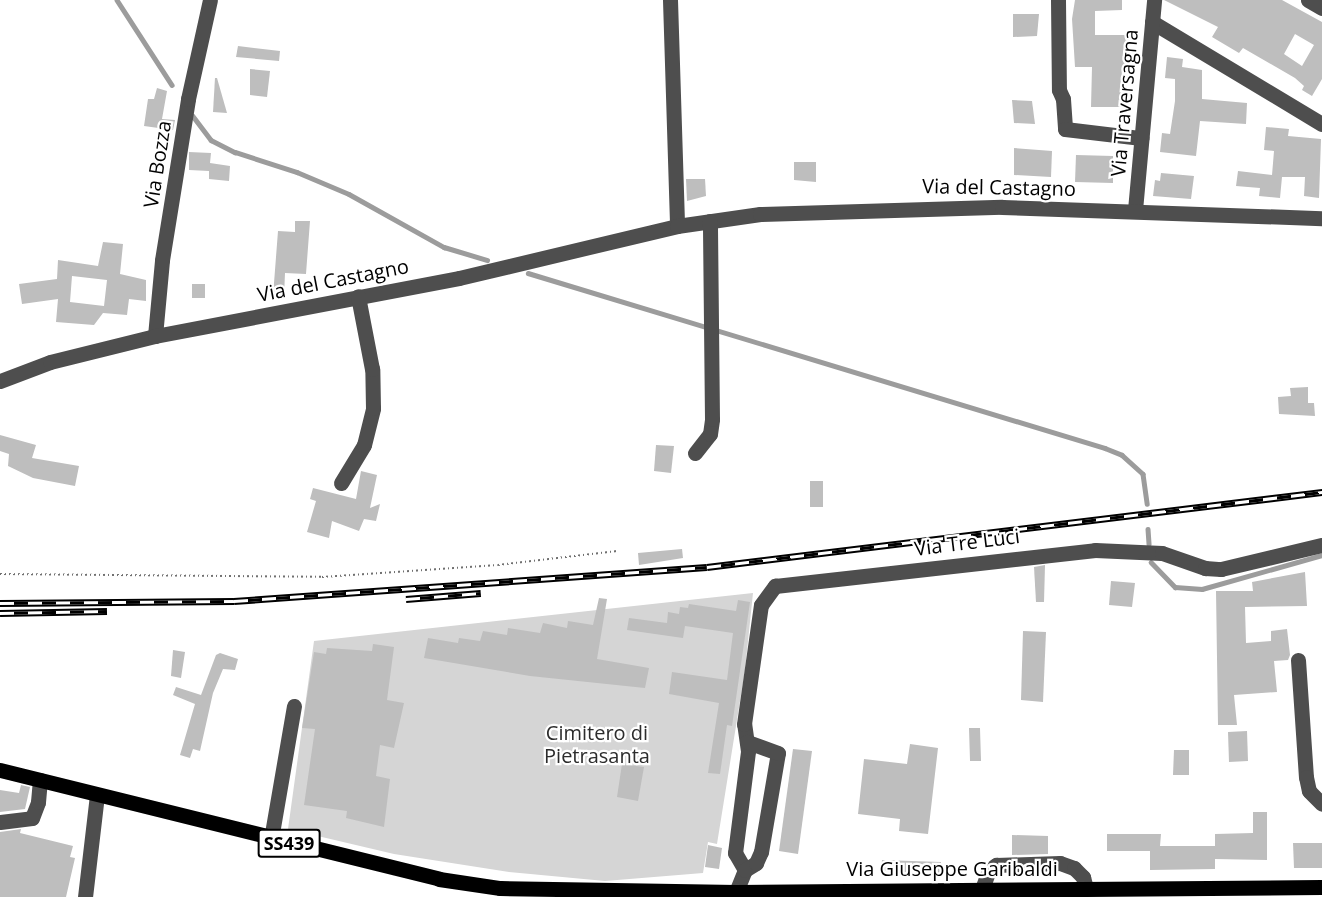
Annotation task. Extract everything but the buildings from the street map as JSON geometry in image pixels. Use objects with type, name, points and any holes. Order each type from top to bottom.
[{"type":"main road","name":"SS439","points":[[0,770],[439,879],[500,888],[580,894]]},
{"type":"main road","name":"Via Giuseppe Garibaldi","points":[[580,894],[1322,887]]},
{"type":"street","name":"Via Bozza","points":[[155,336],[162,260],[188,99],[210,0]]},
{"type":"street","points":[[670,0],[677,226]]},
{"type":"street","points":[[1058,0],[1059,90],[1065,129],[1141,138]]},
{"type":"street","name":"Via Traversagna","points":[[1135,210],[1154,0]]},
{"type":"street","points":[[1152,22],[1322,124]]},
{"type":"street","name":"Via del Castagno","points":[[0,381],[50,362],[155,336],[459,278],[677,226],[710,221],[829,209],[1135,210],[1322,218]]},
{"type":"street","points":[[695,453],[710,434],[712,419],[710,221]]},
{"type":"street","points":[[341,483],[364,445],[373,408],[372,369],[358,296]]},
{"type":"street","name":"Via Tre Luci","points":[[745,870],[735,853],[747,742],[744,724],[760,605],[775,586],[1095,550],[1162,553],[1205,568],[1221,569],[1322,545]]},
{"type":"street","points":[[1299,660],[1307,784],[1309,791],[1322,804]]},
{"type":"street","points":[[271,839],[294,706]]},
{"type":"street","points":[[736,892],[745,870],[756,863],[761,852],[778,753],[747,742]]},
{"type":"street","points":[[0,822],[32,818],[40,780]]},
{"type":"street","points":[[85,897],[97,795]]},
{"type":"street","points":[[982,889],[989,870],[996,865],[1060,863],[1074,868],[1083,877],[1086,888]]},
{"type":"path","points":[[0,574],[322,577],[498,565],[617,551]]},
{"type":"green space","name":"Cimitero di Pietrasanta","points":[[753,593],[745,670],[717,844],[708,842],[703,873],[605,881],[509,872],[394,854],[288,829],[314,641]]},
{"type":"waterway","points":[[117,0],[172,85]]},
{"type":"waterway","points":[[193,116],[211,140],[235,152],[297,172],[349,194],[444,247],[487,260]]},
{"type":"waterway","points":[[528,273],[1105,448],[1122,455],[1143,474],[1147,504]]},
{"type":"waterway","points":[[1148,529],[1149,544]]},
{"type":"waterway","points":[[1151,562],[1175,587],[1202,589],[1322,555]]},
{"type":"railway","points":[[0,603],[234,601],[707,567],[1322,492]]},
{"type":"railway","points":[[406,599],[481,593]]},
{"type":"railway","points":[[0,613],[107,611]]}]
